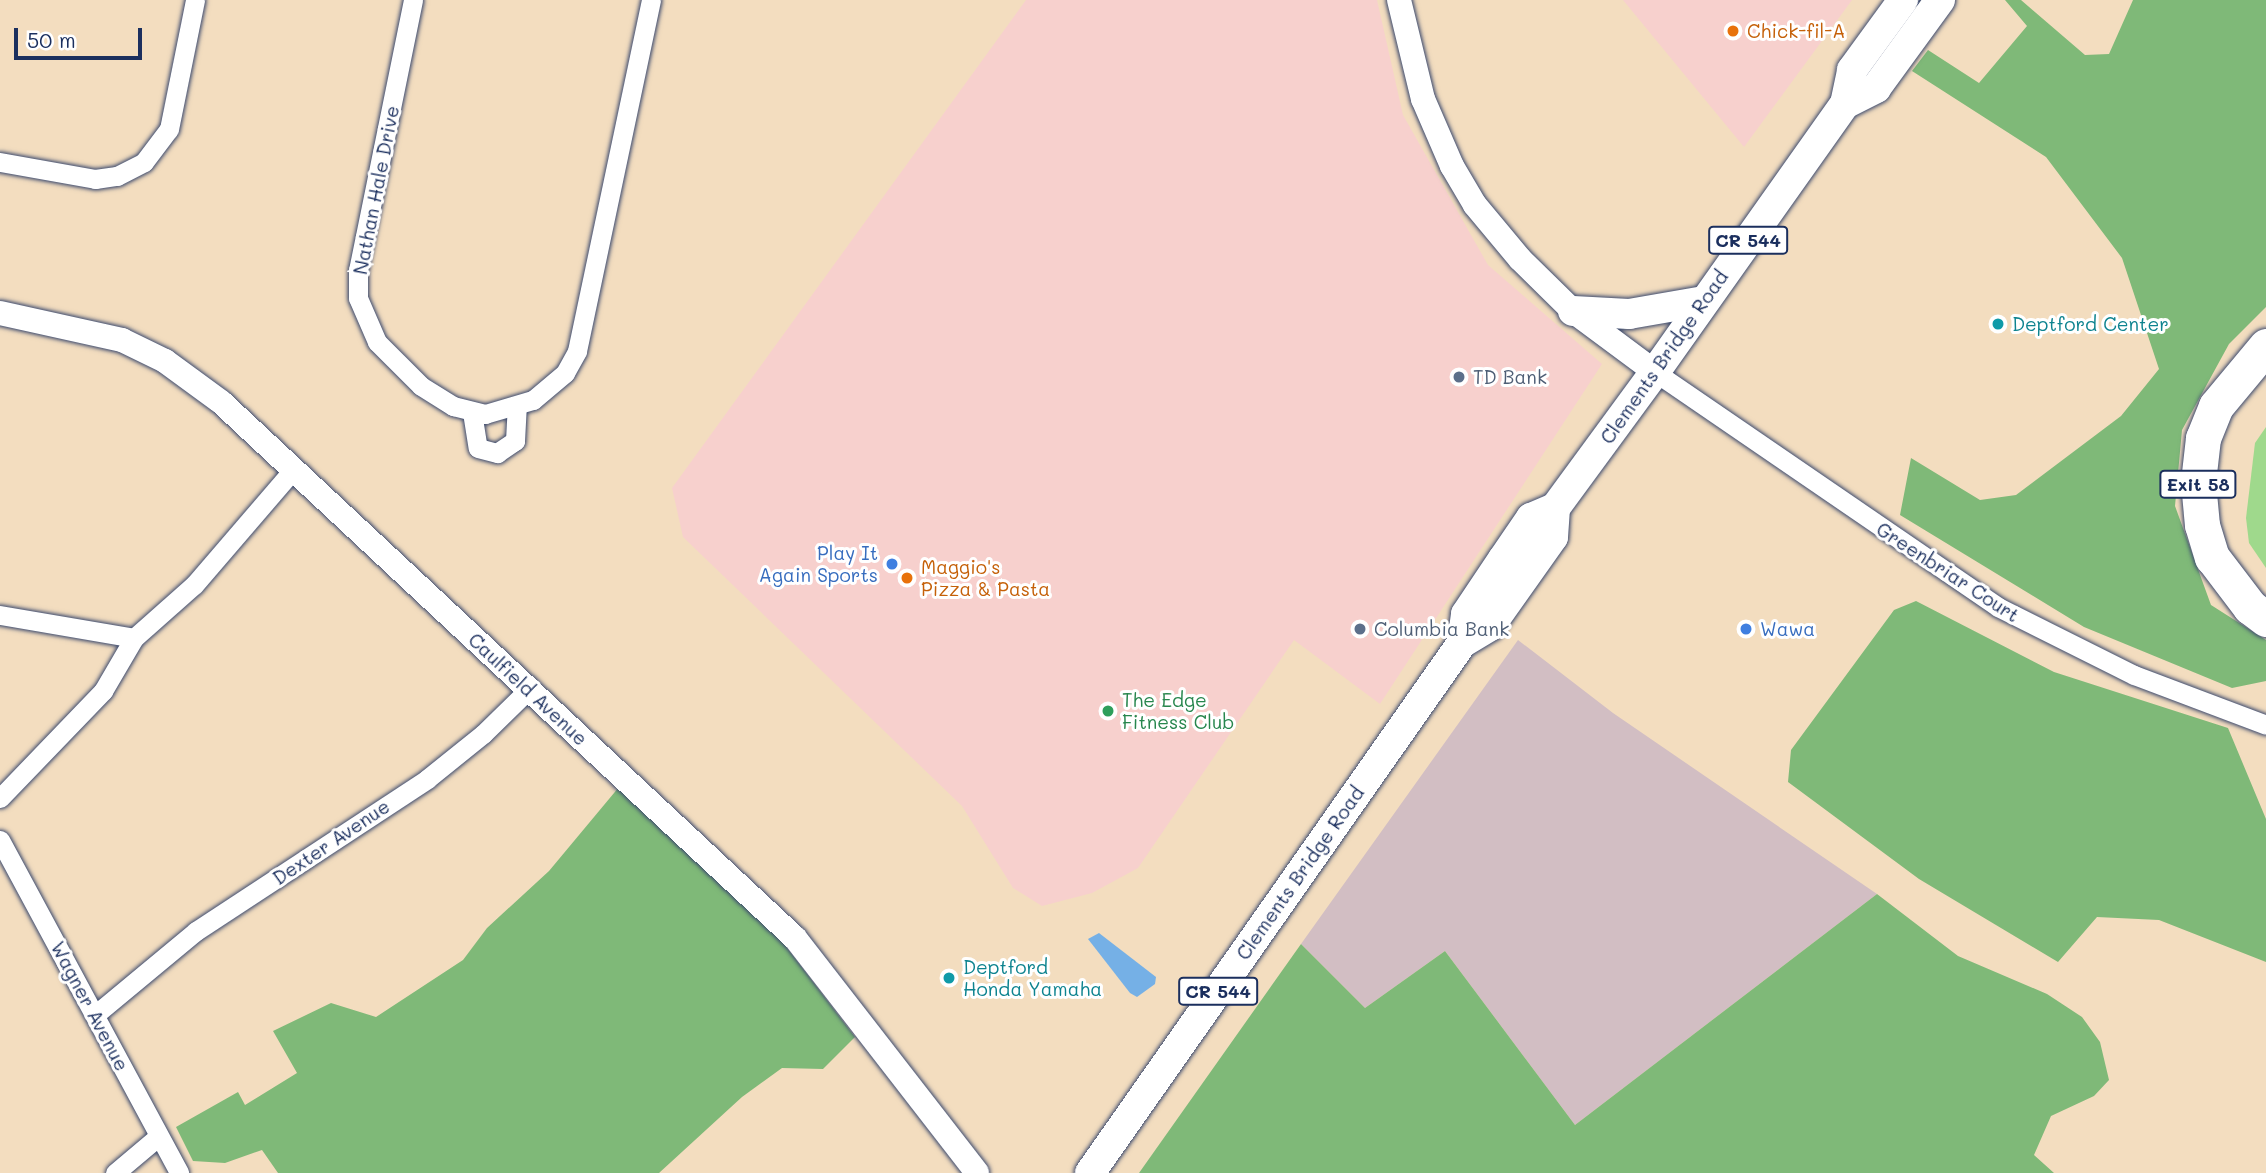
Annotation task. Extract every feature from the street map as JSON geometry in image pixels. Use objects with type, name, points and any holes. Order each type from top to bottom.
[{"type":"highway","name":"Exit 58","points":[[2266,346],[2216,406],[2203,438],[2198,482],[2202,525],[2212,557],[2250,607],[2266,619]]},
{"type":"highway","points":[[2266,379],[2238,412],[2225,445],[2221,476],[2222,509],[2231,542],[2266,590]]},
{"type":"main road","name":"Clements Bridge Road","points":[[1090,1173],[1462,643],[1490,626],[1553,537],[1555,508],[1845,104],[1852,70],[1903,0]]},
{"type":"main road","name":"Clements Bridge Road","points":[[1845,104],[1875,88],[1940,0]]},
{"type":"main road","points":[[1573,311],[1629,314],[1704,301]]},
{"type":"street","points":[[0,162],[102,179],[145,162],[169,129],[195,0]]},
{"type":"street","name":"Nathan Hale Drive","points":[[413,0],[358,270],[358,298],[367,326],[388,355],[432,395],[472,412],[517,408],[558,380],[582,336],[651,0]]},
{"type":"street","points":[[1399,0],[1423,99],[1452,166],[1475,205],[1520,259],[1573,311],[1655,372]]},
{"type":"street","name":"Caulfield Avenue","points":[[0,313],[113,337],[165,361],[221,402],[795,938],[978,1173]]},
{"type":"street","name":"Greenbriar Court","points":[[1655,372],[1998,607],[2134,675],[2266,725]]},
{"type":"street","points":[[472,412],[478,448],[497,453],[515,441],[517,408]]},
{"type":"street","points":[[0,798],[103,691],[134,638],[194,585],[293,470]]},
{"type":"street","points":[[0,615],[134,638]]},
{"type":"street","name":"Dexter Avenue","points":[[96,1014],[205,925],[328,848],[373,812],[435,773],[528,690]]},
{"type":"street","name":"Wagner Avenue","points":[[0,839],[179,1173]]},
{"type":"street","points":[[115,1173],[159,1136]]},
{"type":"shaded area","points":[[1026,0],[1377,0],[1403,115],[1488,265],[1602,364],[1380,704],[1294,640],[1138,868],[1092,893],[1042,906],[1013,888],[962,806],[683,537],[672,488]]},
{"type":"shaded area","points":[[1623,0],[1852,0],[1744,147]]},
{"type":"shaded area","points":[[1518,640],[1613,713],[1877,894],[1575,1125],[1445,951],[1365,1008],[1301,944]]},
{"type":"green space","points":[[2005,0],[2021,0],[2085,55],[2109,54],[2133,0],[2266,0],[2266,307],[2229,344],[2182,430],[2175,506],[2211,605],[2266,640],[2266,681],[2232,688],[2084,627],[1900,515],[1911,458],[1980,500],[2016,495],[2121,416],[2159,369],[2122,258],[2046,157],[1912,71],[1928,50],[1979,83],[2027,26]]},
{"type":"green space","points":[[2266,427],[2266,568],[2249,543],[2246,518],[2255,443]]},
{"type":"green space","points":[[1916,601],[2054,672],[2228,728],[2266,819],[2266,962],[2159,920],[2097,917],[2058,962],[1919,879],[1788,782],[1791,750],[1894,610]]},
{"type":"green space","points":[[619,787],[784,944],[855,1037],[823,1069],[782,1068],[742,1097],[659,1173],[278,1173],[262,1150],[225,1163],[193,1161],[176,1127],[238,1092],[245,1105],[297,1073],[273,1031],[331,1003],[376,1017],[463,960],[487,928],[549,871]]},
{"type":"green space","points":[[1877,894],[1958,956],[2047,994],[2082,1017],[2100,1042],[2109,1080],[2094,1096],[2051,1116],[2034,1155],[2054,1173],[1139,1173],[1301,944],[1365,1008],[1445,951],[1575,1125]]},
{"type":"water","points":[[1099,933],[1156,977],[1155,984],[1137,997],[1130,993],[1088,939]]},
{"type":"place","name":"Chick-fil-A","points":[[1733,31]]},
{"type":"place","name":"Deptford Center","points":[[1998,324]]},
{"type":"place","name":"TD Bank","points":[[1459,377]]},
{"type":"place","name":"Play It Again Sports","points":[[892,564]]},
{"type":"place","name":"Maggio's Pizza & Pasta","points":[[907,578]]},
{"type":"place","name":"Columbia Bank","points":[[1360,629]]},
{"type":"place","name":"Wawa","points":[[1746,629]]},
{"type":"place","name":"The Edge Fitness Club","points":[[1108,711]]},
{"type":"place","name":"Deptford Honda Yamaha","points":[[949,978]]}]
